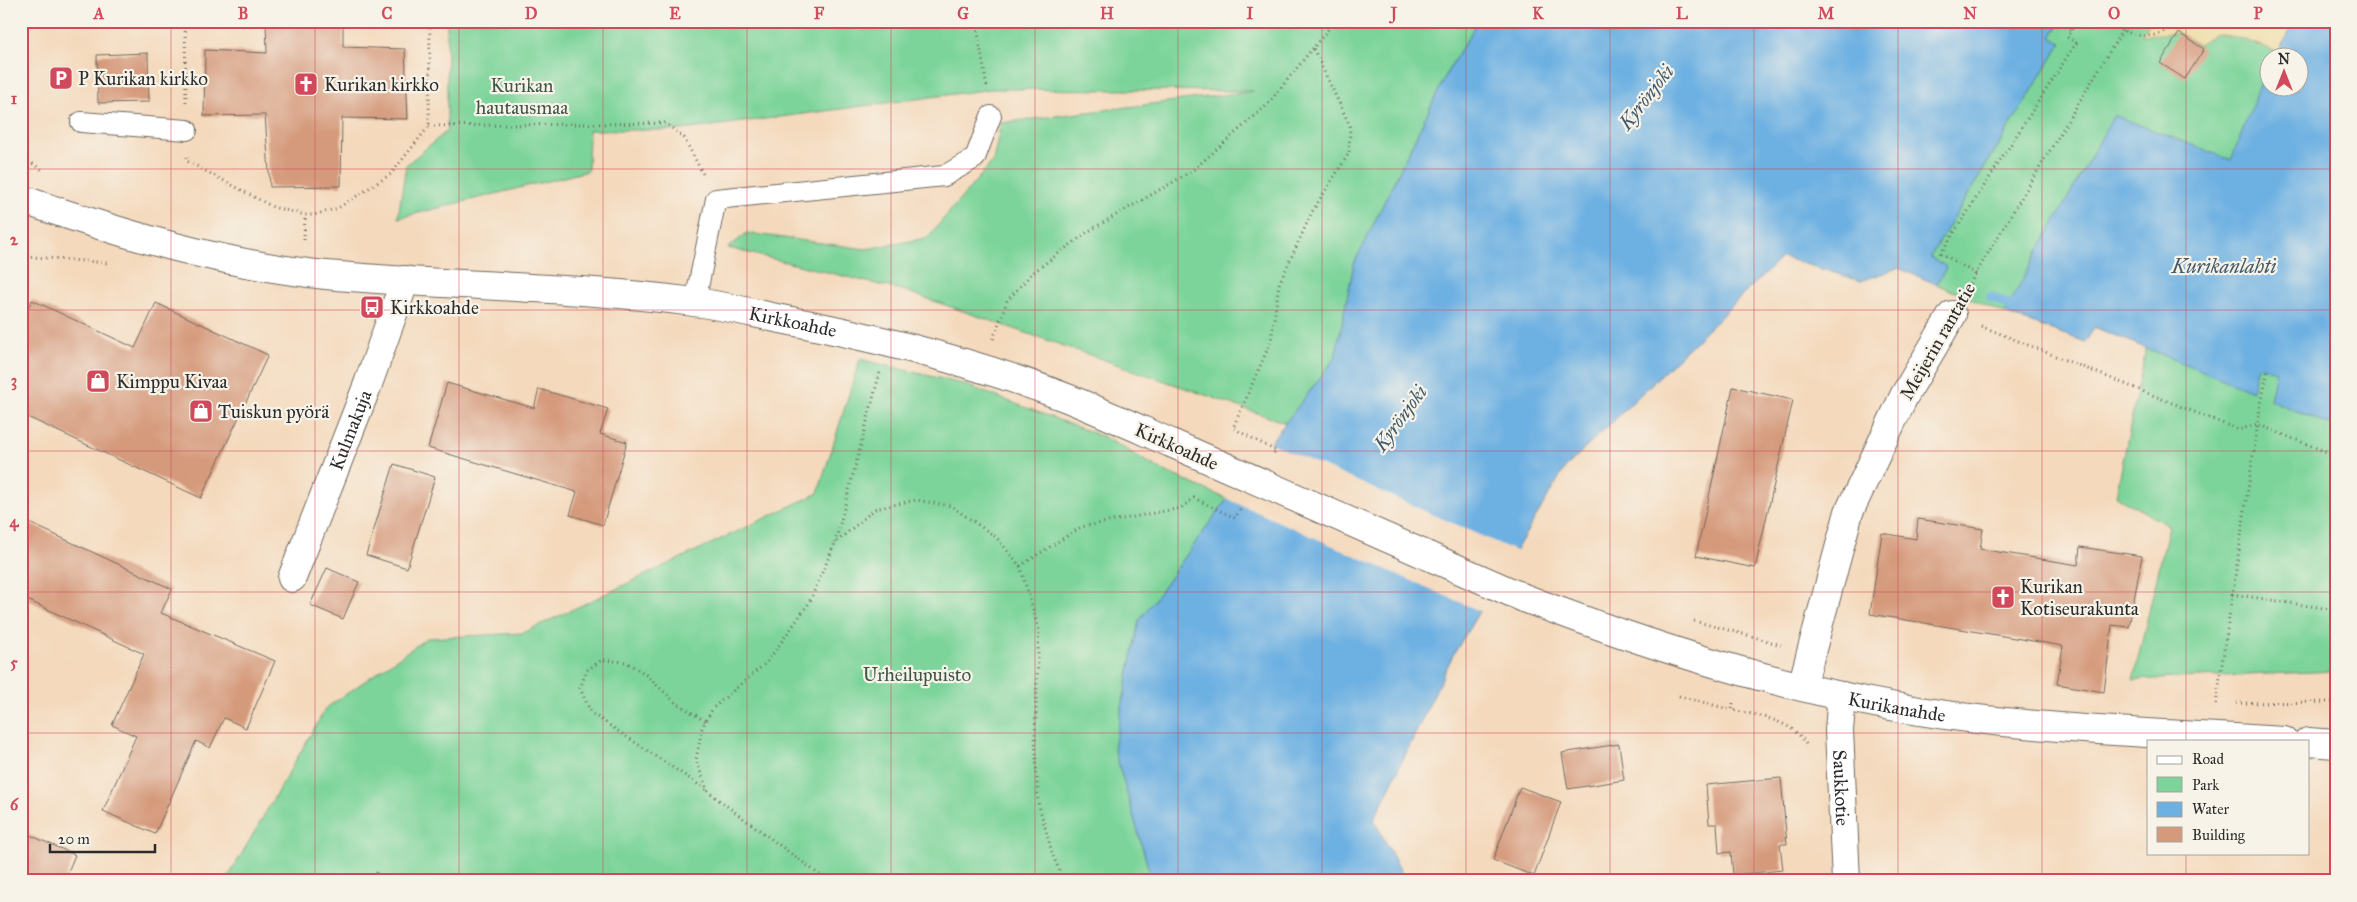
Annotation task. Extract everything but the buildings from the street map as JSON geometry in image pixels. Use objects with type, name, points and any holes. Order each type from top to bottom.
[{"type":"main road","name":"Kirkkoahde","points":[[21,199],[128,234],[239,261],[324,274],[549,288],[695,302],[889,342],[966,364],[1067,398],[1524,598]]},
{"type":"main road","name":"Kulmakuja","points":[[292,578],[368,384],[405,280]]},
{"type":"main road","name":"Meijerin rantatie","points":[[1802,686],[1849,512],[1904,396],[1952,315]]},
{"type":"main road","name":"Kurikanahde","points":[[1524,598],[1620,635],[1739,671],[1842,696],[1968,718],[2111,730],[2268,740]]},
{"type":"main road","name":"Saukkotie","points":[[1842,696],[1839,730],[1846,881]]},
{"type":"main road","points":[[2310,742],[2336,744]]},
{"type":"lane","points":[[695,302],[716,199],[944,176],[975,158],[991,116]]},
{"type":"lane","points":[[81,122],[187,130]]},
{"type":"path","points":[[185,21],[187,161],[273,206],[305,215],[314,215],[338,208],[391,174],[429,126],[430,21]]},
{"type":"path","points":[[976,21],[991,116]]},
{"type":"path","points":[[992,343],[1007,301],[1031,274],[1089,231],[1192,171],[1267,105],[1335,21]]},
{"type":"path","points":[[2057,21],[2071,30]]},
{"type":"path","points":[[1976,274],[1941,253],[2076,42],[2067,37],[2076,21]]},
{"type":"path","points":[[2107,21],[2121,31],[2151,37],[2168,30],[2175,21]]},
{"type":"path","name":"Meijerin rantatie","points":[[1952,315],[2128,21]]},
{"type":"path","points":[[1233,428],[1271,341],[1279,284],[1312,212],[1348,153],[1350,126],[1314,48]]},
{"type":"path","points":[[429,126],[666,123],[684,138],[716,199]]},
{"type":"path","points":[[21,155],[24,158],[21,163]]},
{"type":"path","points":[[304,242],[305,215]]},
{"type":"path","points":[[1952,315],[2239,430],[2257,424],[2336,456]]},
{"type":"path","points":[[708,792],[696,760],[702,728],[713,708],[767,662],[809,603],[835,543],[889,342]]},
{"type":"path","points":[[2216,704],[2257,424],[2268,369]]},
{"type":"path","points":[[1020,566],[1081,528],[1181,508],[1194,498]]},
{"type":"path","points":[[835,543],[874,509],[916,500],[951,506],[996,537],[1020,566],[1038,630],[1035,737],[1038,802],[1053,856],[1064,881]]},
{"type":"path","points":[[2232,594],[2336,610]]},
{"type":"path","points":[[1732,710],[1747,635],[1811,655]]},
{"type":"path","points":[[705,721],[676,702],[645,674],[626,662],[602,660],[587,670],[580,688],[591,713],[708,792],[828,881]]},
{"type":"path","points":[[1679,696],[1770,718],[1801,735],[1809,748]]},
{"type":"path","points":[[2234,704],[2336,702]]},
{"type":"path","points":[[2206,704],[2225,704]]},
{"type":"path","points":[[370,881],[379,870]]},
{"type":"green space","name":"Kurikan hautausmaa","points":[[447,21],[1478,21],[1449,69],[1354,264],[1335,358],[1286,423],[905,291],[728,248],[747,233],[866,249],[927,238],[993,161],[1001,123],[1254,91],[992,89],[682,130],[589,130],[588,171],[398,218],[406,165],[447,131]]},
{"type":"green space","points":[[2061,21],[2336,21],[2336,671],[2133,680],[2169,526],[2116,496],[2146,348],[2094,327],[2086,342],[2004,313],[1936,284],[1947,267],[1930,257],[2061,43],[2051,37]]},
{"type":"green space","name":"Urheilupuisto","points":[[860,359],[963,384],[1104,437],[1160,469],[1227,499],[1139,621],[1114,748],[1152,881],[226,881],[326,708],[427,638],[523,633],[818,493]]},
{"type":"sand","points":[[2151,21],[2296,21],[2280,48],[2267,48],[2236,37],[2214,34],[2199,45],[2179,33],[2141,35]]},
{"type":"water","name":"Kyrönjoki","points":[[1478,21],[2061,21],[2051,37],[2061,43],[1930,257],[1947,267],[1936,284],[1898,268],[1861,281],[1782,257],[1565,468],[1452,657],[1374,820],[1406,881],[1152,881],[1114,748],[1139,621],[1227,499],[1335,358],[1354,264],[1449,69]]},
{"type":"water","name":"Kurikanlahti","points":[[2296,21],[2336,21],[2336,427],[2270,400],[2276,371],[2258,366],[2252,391],[2094,327],[2086,342],[2004,313],[2114,115],[2231,160],[2260,86],[2260,98],[2310,98],[2310,48],[2280,48]]},
{"type":"pier","points":[[1268,442],[1518,552],[1482,612],[1225,498]]},
{"type":"waterway","points":[[1991,297],[2008,304]]},
{"type":"place","name":"P Kurikan kirkko","points":[[61,78]]},
{"type":"place","name":"Kurikan kirkko","points":[[306,84]]},
{"type":"place","name":"Kirkkoahde","points":[[372,307]]},
{"type":"place","name":"Kimppu Kivaa","points":[[98,381]]},
{"type":"place","name":"Tuiskun pyörä","points":[[201,411]]},
{"type":"place","name":"Kurikan Kotiseurakunta","points":[[2003,597]]}]
